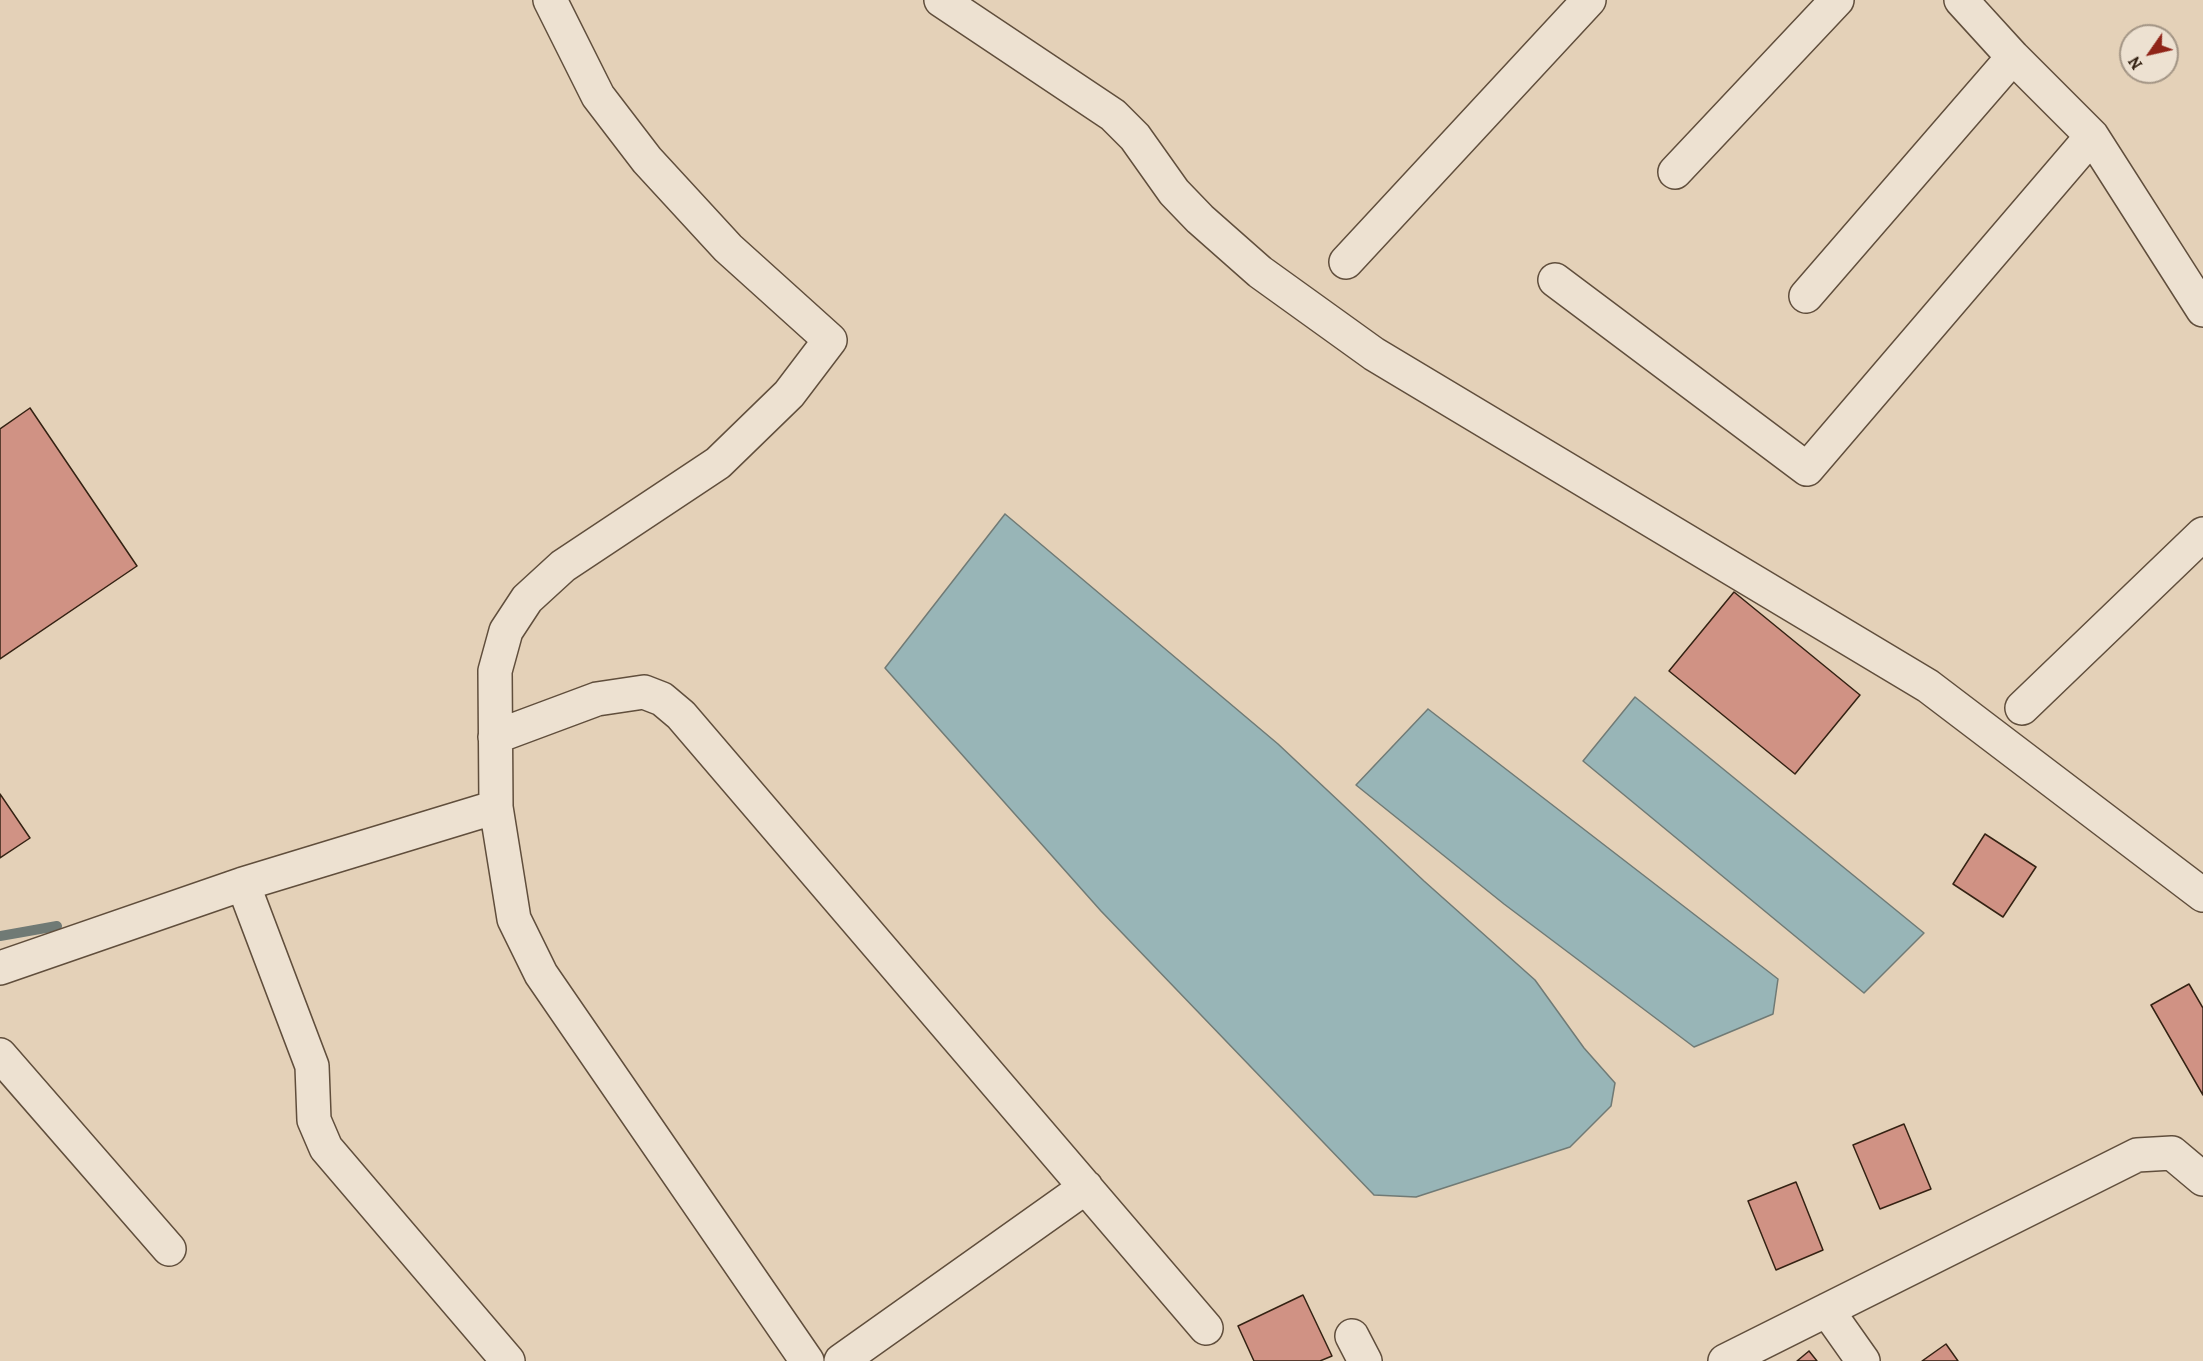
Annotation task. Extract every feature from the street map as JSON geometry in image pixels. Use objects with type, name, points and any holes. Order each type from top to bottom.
[{"type":"street","points":[[550,0],[598,96],[647,160],[728,248],[830,340],[789,394],[718,463],[563,566],[526,599],[506,631],[495,671],[496,807],[514,919],[541,974],[807,1361]]},
{"type":"street","points":[[941,0],[1113,115],[1135,137],[1174,192],[1200,219],[1260,272],[1374,354],[1928,686],[2203,896]]},
{"type":"street","points":[[1346,262],[1589,0]]},
{"type":"street","points":[[1675,172],[1837,0]]},
{"type":"street","points":[[1961,0],[2013,57],[2092,136],[2203,310]]},
{"type":"street","points":[[1806,297],[2013,57]]},
{"type":"street","points":[[1555,280],[1807,469],[2092,136]]},
{"type":"street","points":[[2022,708],[2203,534]]},
{"type":"street","points":[[495,737],[597,699],[644,692],[662,699],[681,715],[1206,1328]]},
{"type":"street","points":[[0,968],[243,884],[496,807]]},
{"type":"street","points":[[243,884],[312,1066],[314,1120],[326,1148],[508,1361]]},
{"type":"street","points":[[0,1054],[169,1249]]},
{"type":"street","points":[[1725,1361],[2137,1155],[2172,1153],[2203,1179]]},
{"type":"street","points":[[841,1361],[1086,1187]]},
{"type":"street","points":[[1827,1310],[1863,1361]]},
{"type":"water","points":[[1005,514],[1278,744],[1424,881],[1535,980],[1584,1048],[1615,1083],[1611,1106],[1570,1147],[1416,1197],[1374,1195],[1101,911],[885,668]]},
{"type":"water","points":[[1635,697],[1924,933],[1864,993],[1583,761]]},
{"type":"water","points":[[1428,709],[1778,979],[1773,1014],[1694,1047],[1504,904],[1356,785]]},
{"type":"building","points":[[30,408],[137,566],[0,659],[0,429]]},
{"type":"building","points":[[1734,592],[1860,695],[1795,774],[1669,671]]},
{"type":"building","points":[[0,794],[30,838],[0,858]]},
{"type":"building","points":[[1985,834],[2036,867],[2003,917],[1953,884]]},
{"type":"building","points":[[2189,984],[2203,1008],[2203,1095],[2151,1005]]},
{"type":"building","points":[[1904,1124],[1931,1189],[1880,1209],[1853,1145]]},
{"type":"building","points":[[1796,1182],[1823,1250],[1776,1270],[1748,1201]]},
{"type":"building","points":[[1303,1295],[1332,1356],[1320,1361],[1254,1361],[1238,1326]]},
{"type":"building","points":[[1946,1344],[1958,1361],[1922,1361]]},
{"type":"building","points":[[1809,1351],[1817,1361],[1797,1361]]},
{"type":"waterway","points":[[0,936],[57,926]]}]
